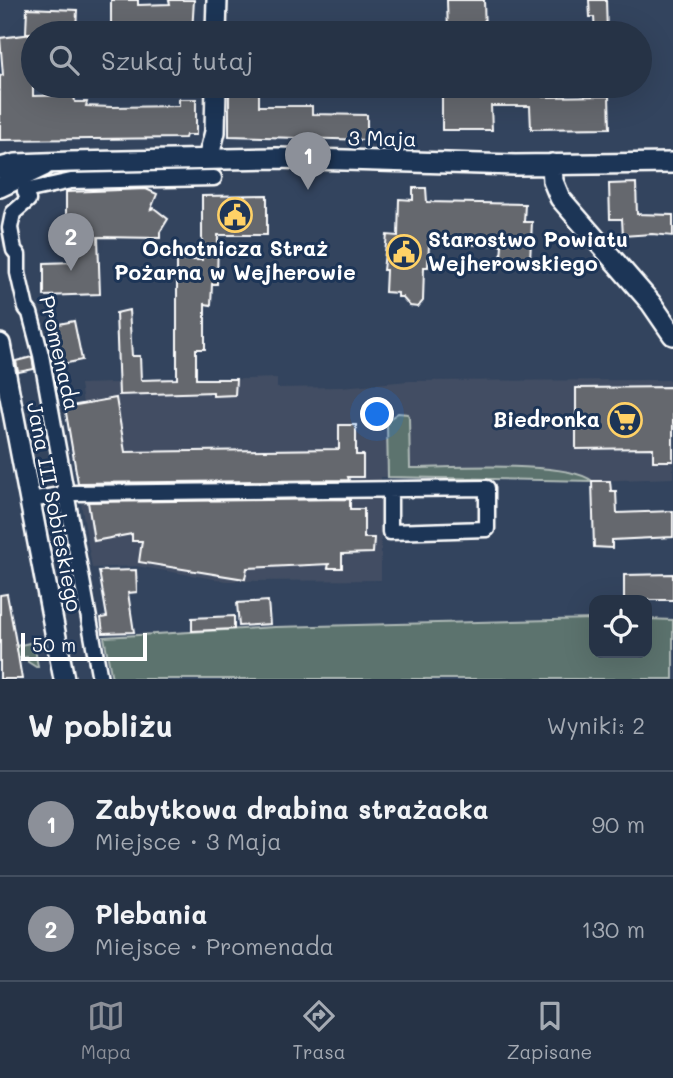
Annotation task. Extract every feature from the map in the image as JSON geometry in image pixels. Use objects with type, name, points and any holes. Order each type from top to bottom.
[{"type":"street","points":[[216,21],[217,0]]},
{"type":"street","points":[[211,169],[216,98]]},
{"type":"street","name":"3 Maja","points":[[0,168],[16,164],[48,164],[211,169],[290,159],[552,164],[673,163]]},
{"type":"street","name":"3 Maja","points":[[0,187],[48,164]]},
{"type":"street","points":[[552,164],[553,181],[560,198],[650,303],[673,335]]},
{"type":"street","name":"Promenada","points":[[100,679],[41,355],[18,273],[18,255],[10,228],[13,213],[28,200],[25,191],[64,182],[211,169]]},
{"type":"street","name":"Jana III Sobieskiego","points":[[0,344],[64,679]]},
{"type":"street","points":[[30,500],[68,493],[390,489],[487,488],[487,529],[390,532],[390,489]]},
{"type":"shaded area","points":[[277,378],[277,388],[341,387],[409,381],[673,380],[673,478],[592,481],[381,477],[381,580],[227,581],[136,566],[92,568],[65,407],[83,404],[80,384]]},
{"type":"green space","points":[[398,413],[408,414],[409,417],[410,468],[533,468],[579,474],[592,481],[388,477],[387,425],[389,419]]},
{"type":"green space","points":[[589,619],[589,658],[652,658],[652,619],[673,620],[673,679],[112,679],[104,637],[275,627]]},
{"type":"green space","points":[[34,642],[38,667],[28,662],[27,657],[18,658],[16,646]]},
{"type":"building","points":[[111,0],[138,0],[138,5],[170,4],[169,0],[194,0],[193,21],[111,21]]},
{"type":"building","points":[[447,0],[484,0],[485,21],[448,21]]},
{"type":"building","points":[[589,0],[606,0],[607,21],[594,21],[594,17],[590,17]]},
{"type":"building","points":[[27,8],[77,10],[77,21],[26,21]]},
{"type":"building","points":[[21,35],[21,98],[74,98],[75,102],[87,102],[86,106],[112,107],[179,106],[179,99],[196,99],[196,135],[186,135],[185,138],[0,140],[0,76],[3,75],[0,38]]},
{"type":"building","points":[[229,98],[259,98],[259,106],[312,106],[312,114],[367,115],[367,140],[229,136]]},
{"type":"building","points":[[442,98],[609,98],[610,128],[531,129],[530,106],[491,106],[492,130],[442,130]]},
{"type":"building","points":[[636,183],[637,214],[673,215],[673,236],[623,236],[622,219],[610,219],[609,184]]},
{"type":"building","name":"Starostwo Powiatu Wejherowskiego","points":[[413,188],[426,188],[427,202],[525,204],[524,222],[532,222],[530,261],[501,259],[502,245],[429,244],[428,267],[424,267],[423,301],[418,307],[410,306],[402,297],[398,297],[398,293],[385,292],[386,270],[383,270],[387,235],[398,236],[399,199],[413,200]]},
{"type":"building","points":[[146,189],[157,194],[151,209],[154,208],[168,219],[160,232],[160,238],[98,237],[100,294],[44,296],[44,263],[74,262],[77,236],[74,236],[74,232],[66,232],[66,192]]},
{"type":"building","points":[[267,195],[267,235],[218,235],[217,284],[212,284],[211,305],[205,304],[205,349],[196,349],[196,379],[236,379],[235,395],[213,396],[213,392],[119,395],[116,313],[129,310],[132,356],[140,356],[141,380],[177,379],[177,260],[202,260],[202,196]]},
{"type":"building","points":[[74,321],[82,360],[53,366],[50,353],[54,352],[49,326]]},
{"type":"building","points":[[32,357],[34,369],[18,372],[16,361]]},
{"type":"building","name":"Biedronka","points":[[673,387],[673,461],[653,461],[653,448],[576,449],[576,388]]},
{"type":"building","points":[[116,398],[125,452],[339,449],[339,425],[356,425],[356,455],[363,455],[363,477],[348,477],[349,480],[78,483],[65,407]]},
{"type":"building","points":[[592,481],[610,481],[611,491],[616,491],[617,513],[673,511],[673,537],[612,540],[612,548],[594,547]]},
{"type":"building","points":[[350,499],[350,509],[364,509],[364,538],[374,538],[373,553],[342,554],[342,568],[328,568],[329,564],[247,568],[245,579],[139,562],[142,541],[132,541],[132,534],[94,541],[88,502]]},
{"type":"building","points":[[136,570],[137,592],[128,593],[134,632],[103,633],[101,618],[107,617],[99,571]]},
{"type":"building","points":[[673,574],[673,600],[652,600],[652,595],[624,595],[624,575]]},
{"type":"building","points":[[7,594],[22,679],[0,679],[0,595]]},
{"type":"building","points":[[268,601],[270,624],[239,626],[237,603]]},
{"type":"building","points":[[234,616],[234,629],[192,631],[192,618]]},
{"type":"place","name":"Zabytkowa drabina strażacka","points":[[308,190]]},
{"type":"place","name":"Ochotnicza Straż Pożarna w Wejherowie","points":[[235,215]]},
{"type":"place","name":"Starostwo Powiatu Wejherowskiego","points":[[404,252]]},
{"type":"place","name":"Plebania","points":[[71,271]]},
{"type":"place","name":"Biedronka","points":[[625,420]]}]
